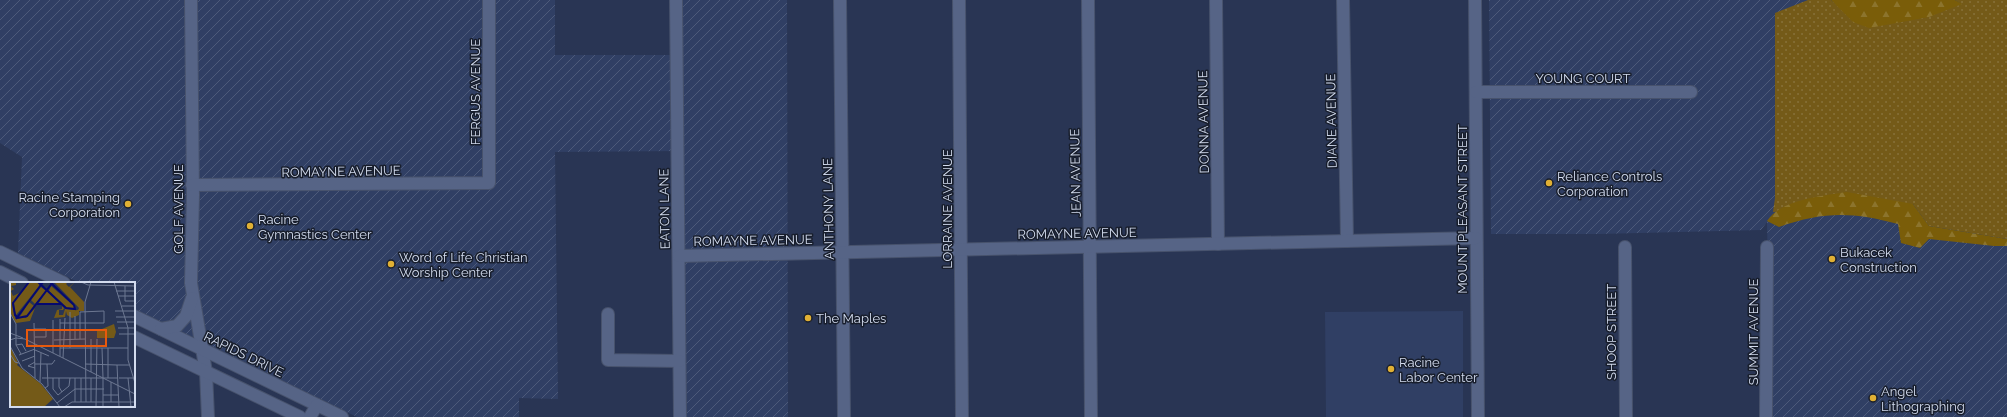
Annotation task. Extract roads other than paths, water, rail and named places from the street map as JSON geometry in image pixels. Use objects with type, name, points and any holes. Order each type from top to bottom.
[{"type":"street","name":"GOLF AVENUE","points":[[191,0],[191,283],[206,372],[208,417]]},
{"type":"street","name":"FERGUS AVENUE","points":[[489,0],[489,183]]},
{"type":"street","name":"EATON LANE","points":[[676,0],[680,417]]},
{"type":"street","name":"ANTHONY LANE","points":[[840,0],[844,417]]},
{"type":"street","name":"LORRAINE AVENUE","points":[[959,0],[962,417]]},
{"type":"street","name":"JEAN AVENUE","points":[[1088,0],[1091,417]]},
{"type":"street","name":"DONNA AVENUE","points":[[1216,0],[1218,244]]},
{"type":"street","name":"DIANE AVENUE","points":[[1343,0],[1347,241]]},
{"type":"street","name":"MOUNT PLEASANT STREET","points":[[1475,0],[1478,417]]},
{"type":"street","name":"YOUNG COURT","points":[[1476,92],[1691,92]]},
{"type":"street","name":"ROMAYNE AVENUE","points":[[192,185],[489,183]]},
{"type":"street","name":"ROMAYNE AVENUE","points":[[679,256],[1476,238]]},
{"type":"street","name":"SHOOP STREET","points":[[1624,247],[1626,417]]},
{"type":"street","name":"SUMMIT AVENUE","points":[[1766,417],[1767,247]]},
{"type":"street","points":[[0,252],[62,282]]},
{"type":"street","points":[[0,272],[20,282]]},
{"type":"street","points":[[161,329],[177,326],[186,316],[193,296]]},
{"type":"street","points":[[608,314],[608,360],[679,361]]},
{"type":"street","name":"RAPIDS DRIVE","points":[[135,316],[342,417]]},
{"type":"street","points":[[135,337],[300,417]]},
{"type":"street","points":[[274,405],[282,388]]},
{"type":"street","points":[[310,417],[317,405]]},
{"type":"place","name":"Reliance Controls Corporation","points":[[1549,183]]},
{"type":"place","name":"Racine Stamping Corporation","points":[[128,204]]},
{"type":"place","name":"Racine Gymnastics Center","points":[[250,226]]},
{"type":"place","name":"Bukacek Construction","points":[[1832,259]]},
{"type":"place","name":"Word of Life Christian Worship Center","points":[[391,264]]},
{"type":"place","name":"The Maples","points":[[808,318]]},
{"type":"place","name":"Racine Labor Center","points":[[1391,369]]},
{"type":"place","name":"Angel Lithographing","points":[[1873,398]]}]
